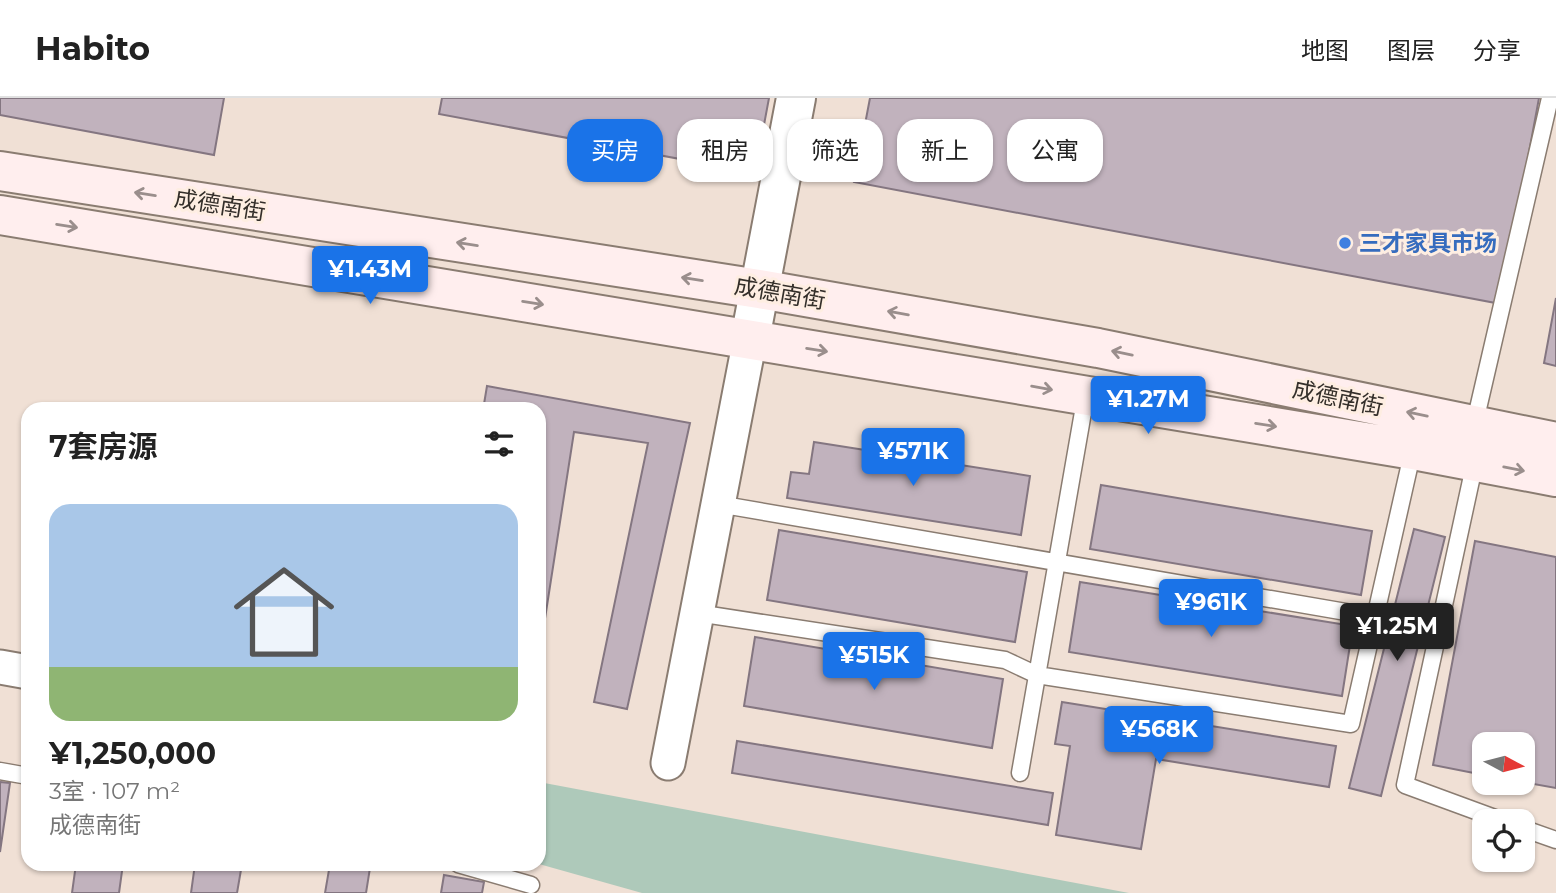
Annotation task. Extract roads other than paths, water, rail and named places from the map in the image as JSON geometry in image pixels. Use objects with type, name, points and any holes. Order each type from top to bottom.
[{"type":"main road","name":"成德南街","points":[[0,171],[759,289],[1098,348],[1475,443],[1556,477]]},
{"type":"main road","name":"成德南街","points":[[0,215],[1413,450],[1475,443],[1556,442]]},
{"type":"street","points":[[668,763],[796,98]]},
{"type":"street","points":[[0,667],[21,671]]},
{"type":"lane","points":[[1472,810],[1405,785],[1549,98]]},
{"type":"lane","points":[[1020,773],[1086,395]]},
{"type":"lane","points":[[697,613],[1005,660],[1037,675],[1351,724],[1413,450]]},
{"type":"lane","points":[[718,504],[1375,617]]},
{"type":"lane","points":[[0,771],[21,775]]},
{"type":"lane","points":[[1535,833],[1556,840]]},
{"type":"lane","points":[[482,871],[531,885]]},
{"type":"place","name":"三才家具市场","points":[[1345,243]]}]
